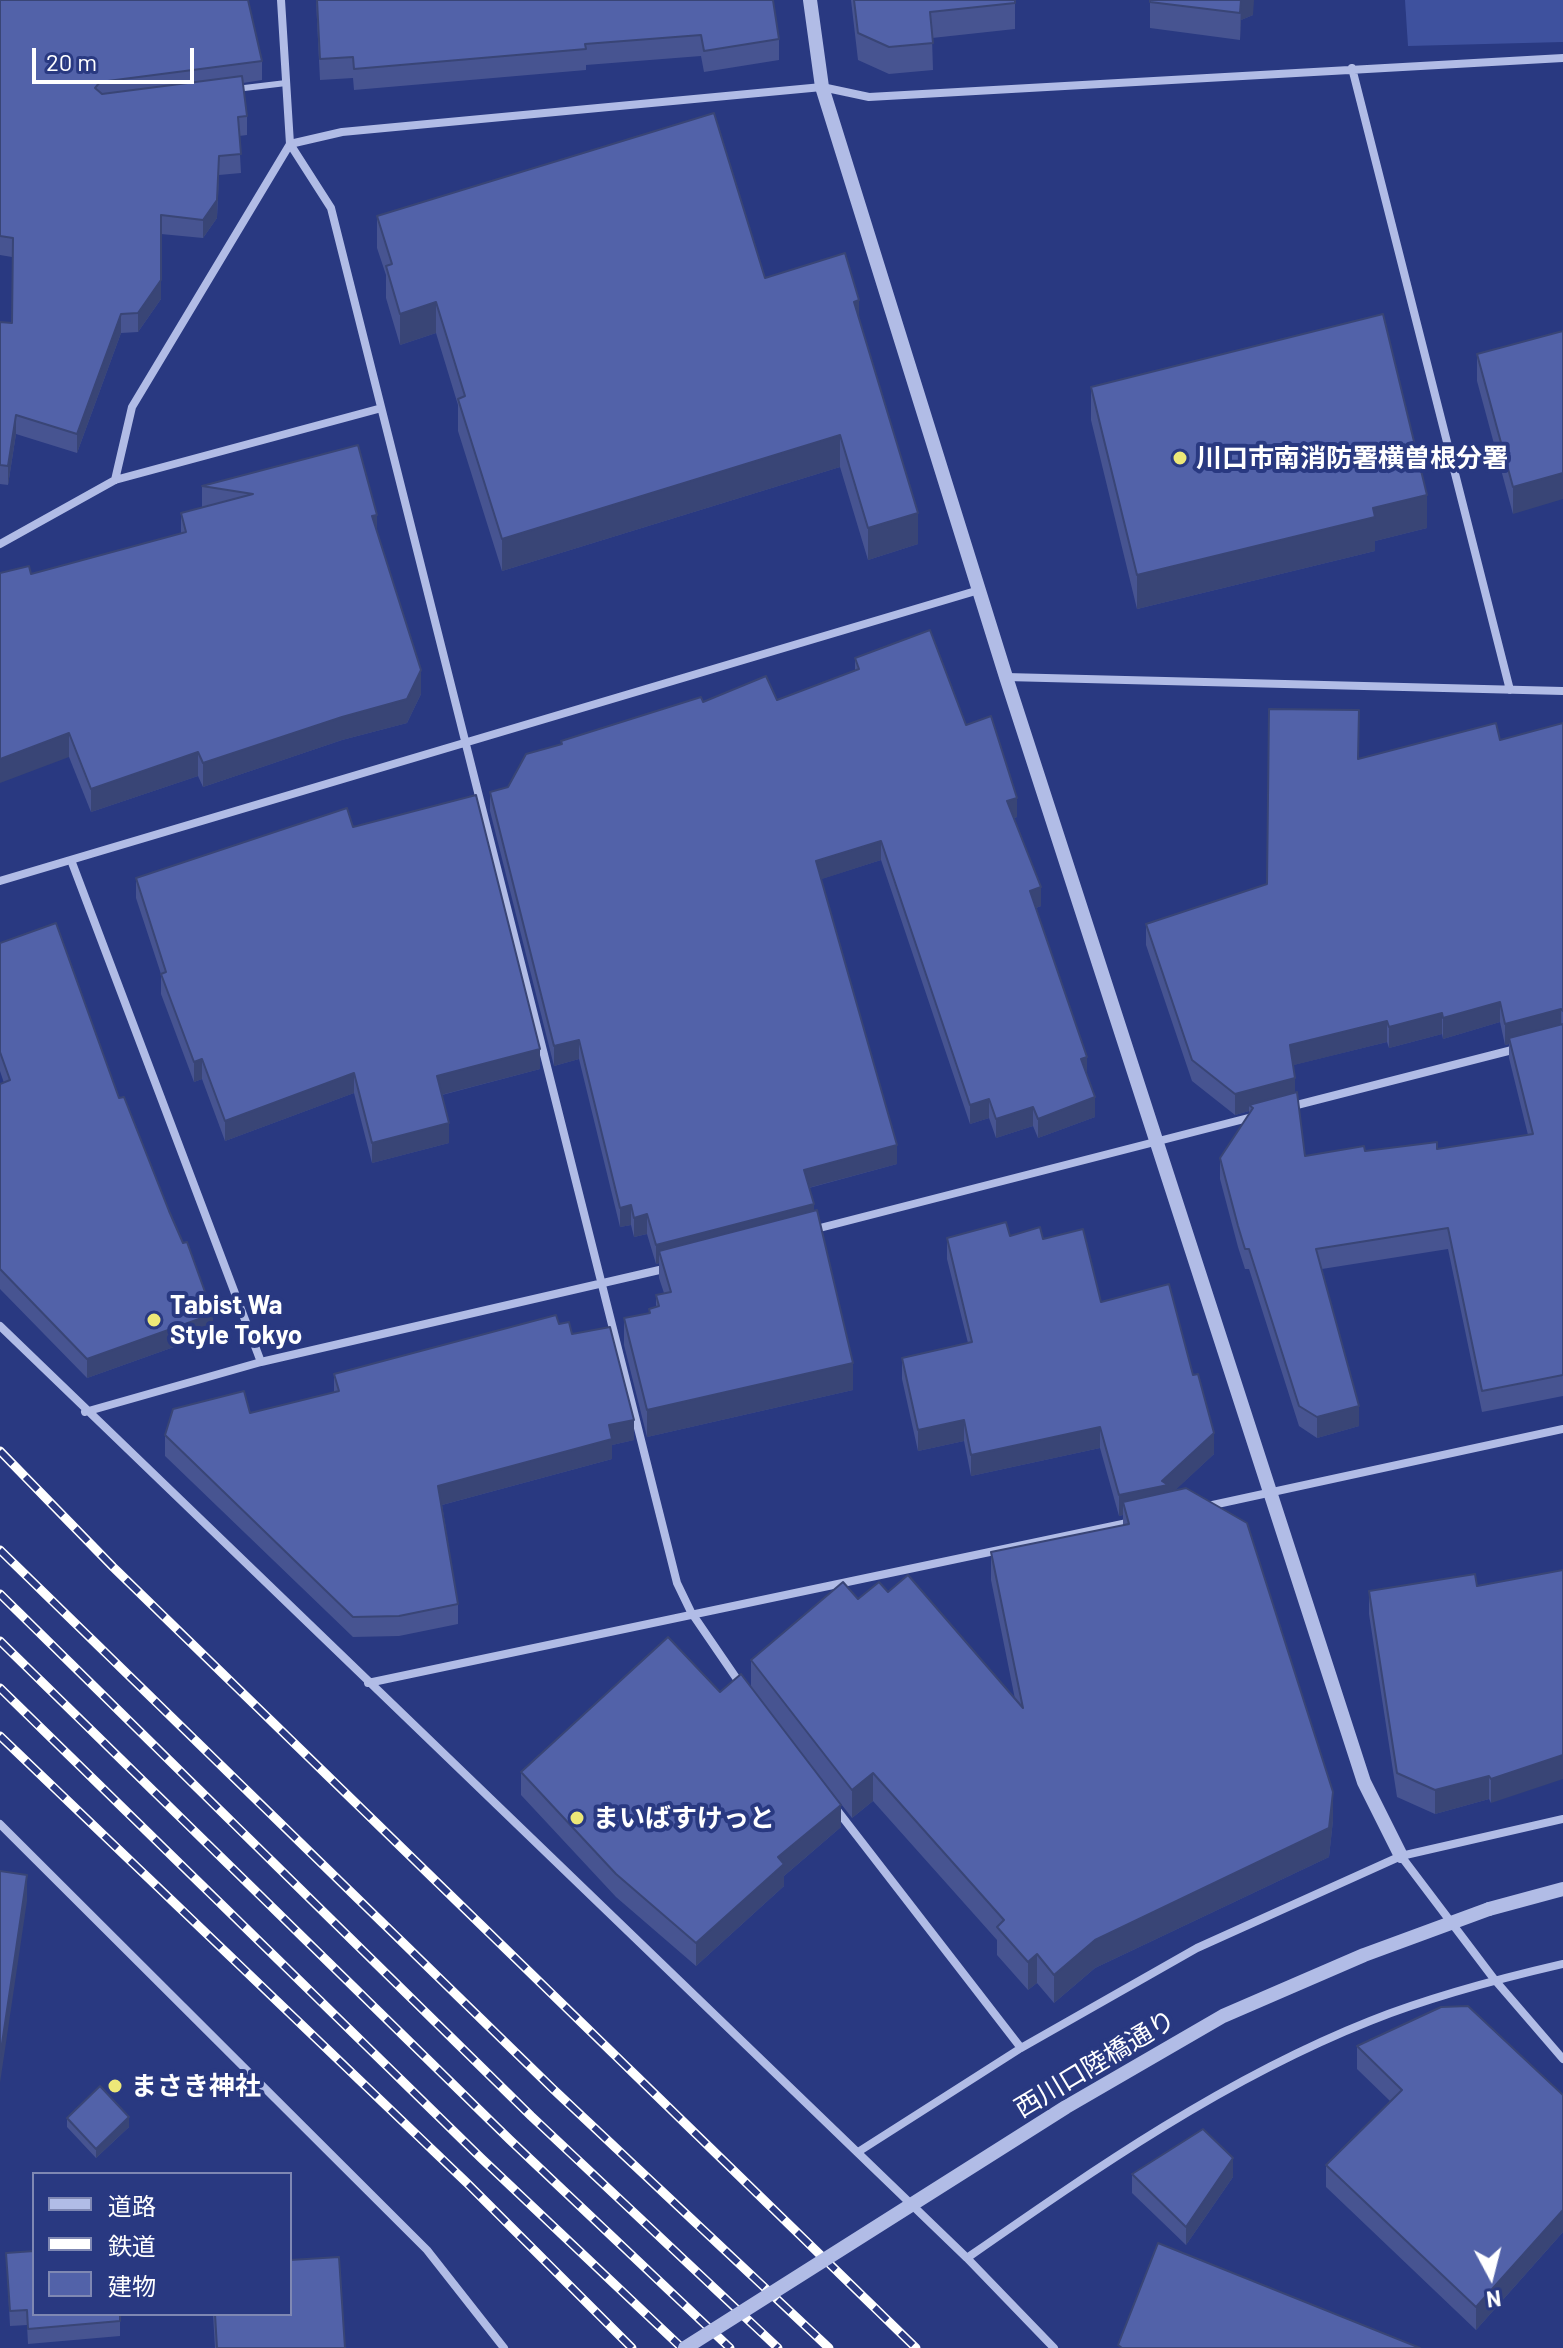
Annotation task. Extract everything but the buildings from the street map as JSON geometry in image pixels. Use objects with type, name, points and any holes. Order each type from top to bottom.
[{"type":"street","points":[[281,0],[290,144],[331,208],[378,409],[677,1583],[691,1612],[750,1698]]},
{"type":"street","points":[[810,0],[822,87],[1006,677],[1364,1782],[1401,1856],[1494,1979],[1563,2059]]},
{"type":"street","points":[[115,480],[132,407],[290,144],[342,132],[822,87],[869,97],[1563,58]]},
{"type":"street","points":[[1352,68],[1510,690]]},
{"type":"street","points":[[0,544],[115,480],[378,409]]},
{"type":"street","points":[[0,881],[464,740],[979,590]]},
{"type":"street","points":[[1006,677],[1563,691]]},
{"type":"street","points":[[71,860],[261,1362]]},
{"type":"street","points":[[1277,1110],[1533,1045]]},
{"type":"street","points":[[801,1233],[1262,1114]]},
{"type":"street","points":[[85,1412],[261,1362],[677,1266]]},
{"type":"street","points":[[0,1326],[85,1412],[858,2152],[1054,2348]]},
{"type":"street","points":[[1192,1510],[1563,1429]]},
{"type":"street","points":[[368,1683],[691,1612],[1145,1519]]},
{"type":"street","points":[[828,1798],[1021,2048]]},
{"type":"street","points":[[858,2152],[1021,2048],[1197,1948],[1401,1856],[1563,1819]]},
{"type":"street","points":[[0,1824],[427,2250],[504,2348]]},
{"type":"street","name":"西川口陸橋通り","points":[[685,2348],[1066,2107],[1223,2016],[1364,1955],[1489,1909],[1563,1889]]},
{"type":"street","points":[[967,2258],[1119,2153],[1229,2088],[1370,2021],[1494,1979],[1563,1964]]},
{"type":"lane","points":[[224,91],[286,83]]},
{"type":"shaded area","points":[[1405,0],[1563,0],[1563,42],[1408,46]]},
{"type":"railway","points":[[0,1451],[113,1567],[916,2348]]},
{"type":"railway","points":[[0,1550],[553,2089],[829,2348]]},
{"type":"railway","points":[[0,1594],[531,2116],[778,2348]]},
{"type":"railway","points":[[0,1641],[510,2140],[730,2348]]},
{"type":"railway","points":[[0,1688],[481,2158],[682,2348]]},
{"type":"railway","points":[[0,1736],[467,2183],[632,2348]]},
{"type":"place","name":"川口市南消防署横曽根分署","points":[[1180,458]]},
{"type":"place","name":"Tabist Wa Style Tokyo","points":[[154,1320]]},
{"type":"place","name":"まいばすけっと","points":[[577,1818]]},
{"type":"place","name":"まさき神社","points":[[115,2086]]}]
